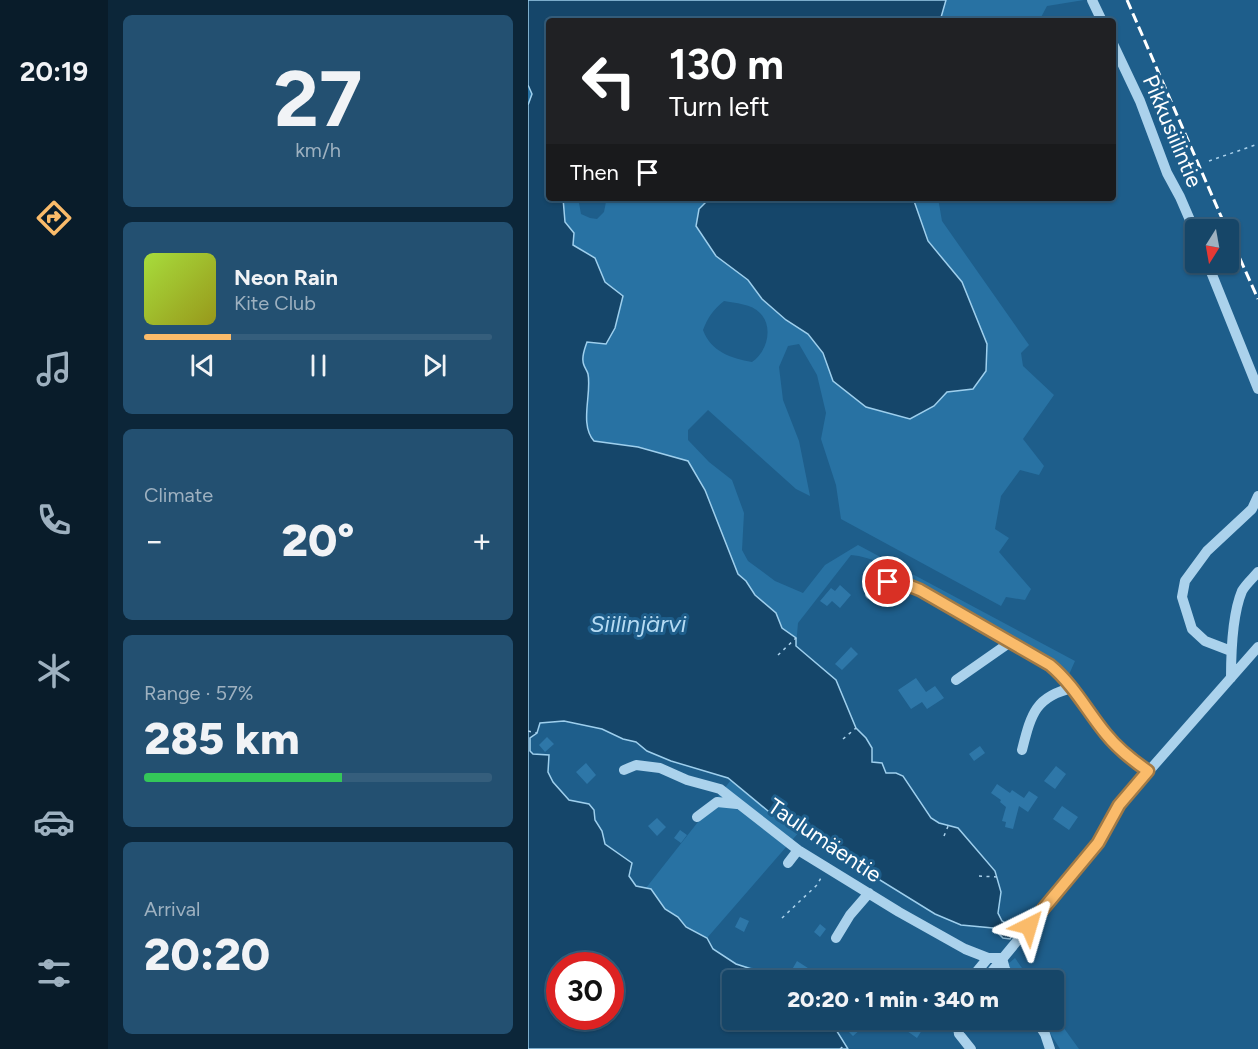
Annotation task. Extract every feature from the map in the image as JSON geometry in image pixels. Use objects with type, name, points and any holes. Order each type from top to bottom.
[{"type":"street","points":[[1092,0],[1101,18]]},
{"type":"street","name":"Pikkusiilintie","points":[[1116,50],[1140,101],[1167,173],[1190,219]]},
{"type":"street","points":[[1211,273],[1258,389]]},
{"type":"street","points":[[1231,651],[1205,641],[1192,629],[1182,597],[1185,581],[1207,551],[1252,509],[1258,496]]},
{"type":"street","points":[[1231,678],[1231,651],[1237,613],[1243,590],[1258,572]]},
{"type":"street","points":[[870,594],[888,582],[905,584],[920,590],[1050,665],[1067,679],[1106,735],[1126,756],[1148,771]]},
{"type":"street","points":[[956,680],[1009,643]]},
{"type":"street","points":[[993,970],[1098,843],[1119,805],[1258,647]]},
{"type":"street","points":[[1022,750],[1029,723],[1036,708],[1055,692],[1073,688]]},
{"type":"street","name":"Taulumäentie","points":[[624,770],[636,765],[660,768],[687,780],[720,789],[798,850],[869,893],[965,949],[988,958],[1002,958]]},
{"type":"street","points":[[697,817],[717,802],[737,804]]},
{"type":"street","points":[[788,863],[798,850]]},
{"type":"street","points":[[836,938],[850,915],[869,893]]},
{"type":"street","points":[[978,970],[988,958]]},
{"type":"street","points":[[1002,958],[1006,970]]},
{"type":"street","points":[[958,1030],[958,1034],[970,1049]]},
{"type":"street","points":[[1042,1030],[1050,1049]]},
{"type":"path","points":[[1209,161],[1258,144]]},
{"type":"path","points":[[778,655],[796,638]]},
{"type":"path","points":[[843,739],[856,729]]},
{"type":"path","points":[[528,731],[537,732]]},
{"type":"path","points":[[944,836],[949,824]]},
{"type":"path","points":[[782,918],[817,885],[828,868]]},
{"type":"path","points":[[979,876],[997,877]]},
{"type":"path","points":[[840,1049],[845,1045]]},
{"type":"shaded area","points":[[799,0],[1084,0],[1047,6],[1041,18],[797,18]]},
{"type":"shaded area","points":[[528,36],[546,175],[546,201],[580,201],[581,214],[597,219],[604,212],[605,201],[939,201],[942,221],[1029,345],[1021,353],[1023,366],[1054,395],[1023,439],[1044,466],[1039,475],[1020,470],[1001,496],[995,529],[1009,538],[999,552],[1031,589],[1025,600],[1006,597],[1001,606],[841,519],[836,485],[821,439],[826,413],[817,375],[799,344],[788,346],[779,367],[783,400],[799,441],[810,496],[796,489],[708,410],[688,430],[688,440],[709,462],[732,480],[744,513],[742,550],[748,561],[775,581],[803,593],[825,565],[858,545],[1075,661],[1067,679],[905,584],[881,564],[851,555],[798,623],[796,646],[836,680],[856,728],[872,748],[872,762],[882,763],[886,773],[903,776],[931,818],[939,823],[958,828],[995,871],[1001,892],[998,913],[1002,921],[1013,928],[1013,934],[1010,939],[1003,938],[993,928],[961,925],[935,914],[800,831],[707,938],[722,956],[758,970],[722,971],[528,781],[528,699],[594,465],[528,336]],"holes":[[[724,301],[753,308],[764,319],[768,332],[765,346],[757,358],[752,362],[737,358],[723,353],[711,344],[703,330],[711,314]],[[564,721],[602,729],[623,739],[636,742],[647,751],[671,761],[728,777],[731,780],[646,888],[636,886],[629,876],[632,863],[605,844],[602,831],[595,820],[594,810],[589,804],[569,800],[553,782],[548,772],[549,755],[533,754],[530,751],[530,738],[537,733],[540,723]]]},
{"type":"shaded area","points":[[1015,958],[1023,970],[1012,970],[1008,964]]},
{"type":"shaded area","points":[[1064,1028],[1079,1049],[1060,1049],[1048,1030]]},
{"type":"water","name":"Siilinjärvi","points":[[528,0],[946,0],[941,18],[546,18],[546,201],[563,201],[565,222],[574,233],[573,245],[595,258],[605,282],[623,296],[615,328],[606,344],[587,342],[583,356],[589,382],[587,426],[590,434],[594,441],[638,447],[688,461],[705,490],[738,574],[746,581],[755,595],[776,613],[782,628],[796,638],[796,646],[836,680],[856,728],[872,748],[872,762],[882,763],[886,773],[903,776],[931,818],[939,823],[958,828],[995,871],[1001,892],[998,913],[1002,921],[1013,928],[1013,934],[1010,939],[1003,938],[993,928],[961,925],[935,914],[768,811],[728,778],[671,761],[647,751],[636,742],[623,739],[602,729],[564,721],[540,723],[537,733],[530,738],[530,751],[533,754],[549,755],[548,772],[553,782],[569,800],[589,804],[594,810],[595,820],[602,831],[605,844],[632,863],[629,876],[636,886],[651,889],[665,909],[678,917],[686,927],[707,938],[713,949],[736,964],[754,970],[722,970],[722,1030],[836,1030],[848,1049],[528,1049],[528,105],[532,94],[528,85]]},
{"type":"water","points":[[707,201],[914,201],[928,241],[962,282],[987,344],[986,371],[973,389],[947,392],[934,406],[910,419],[866,407],[833,381],[823,353],[808,334],[786,320],[762,299],[748,280],[716,256],[696,226],[699,209]]},
{"type":"building","points":[[870,561],[885,570],[877,580],[863,573]]},
{"type":"building","points":[[840,585],[851,595],[840,608],[832,601],[827,606],[820,601],[831,588],[835,591]]},
{"type":"building","points":[[851,647],[858,654],[842,670],[835,664]]},
{"type":"building","points":[[916,678],[926,692],[935,686],[944,698],[927,709],[922,702],[911,709],[898,690]]},
{"type":"building","points":[[547,737],[554,744],[545,752],[539,745]]},
{"type":"building","points":[[980,746],[985,753],[974,761],[969,754]]},
{"type":"building","points":[[586,763],[596,775],[587,784],[576,772]]},
{"type":"building","points":[[1056,766],[1066,774],[1055,789],[1044,781]]},
{"type":"building","points":[[997,784],[1010,793],[1012,790],[1024,798],[1029,791],[1038,797],[1028,812],[1019,806],[1013,829],[1005,827],[1006,822],[1002,821],[1006,807],[991,793]]},
{"type":"building","points":[[1062,806],[1078,817],[1069,830],[1053,819]]},
{"type":"building","points":[[657,818],[666,827],[657,836],[648,826]]},
{"type":"building","points":[[680,830],[687,835],[681,843],[674,838]]},
{"type":"building","points":[[740,917],[749,921],[744,932],[735,927]]},
{"type":"building","points":[[820,924],[826,929],[820,937],[814,932]]},
{"type":"building","points":[[797,961],[811,970],[792,970]]},
{"type":"building","points":[[847,1030],[860,1030],[853,1036]]},
{"type":"building","points":[[908,1030],[922,1030],[917,1038]]},
{"type":"railway","points":[[1127,0],[1222,219]]},
{"type":"railway","points":[[1239,257],[1258,299]]},
{"type":"route","points":[[888,582],[905,584],[920,590],[1050,665],[1067,679],[1106,735],[1126,756],[1148,771],[1119,805],[1098,843],[1029,926]]}]
